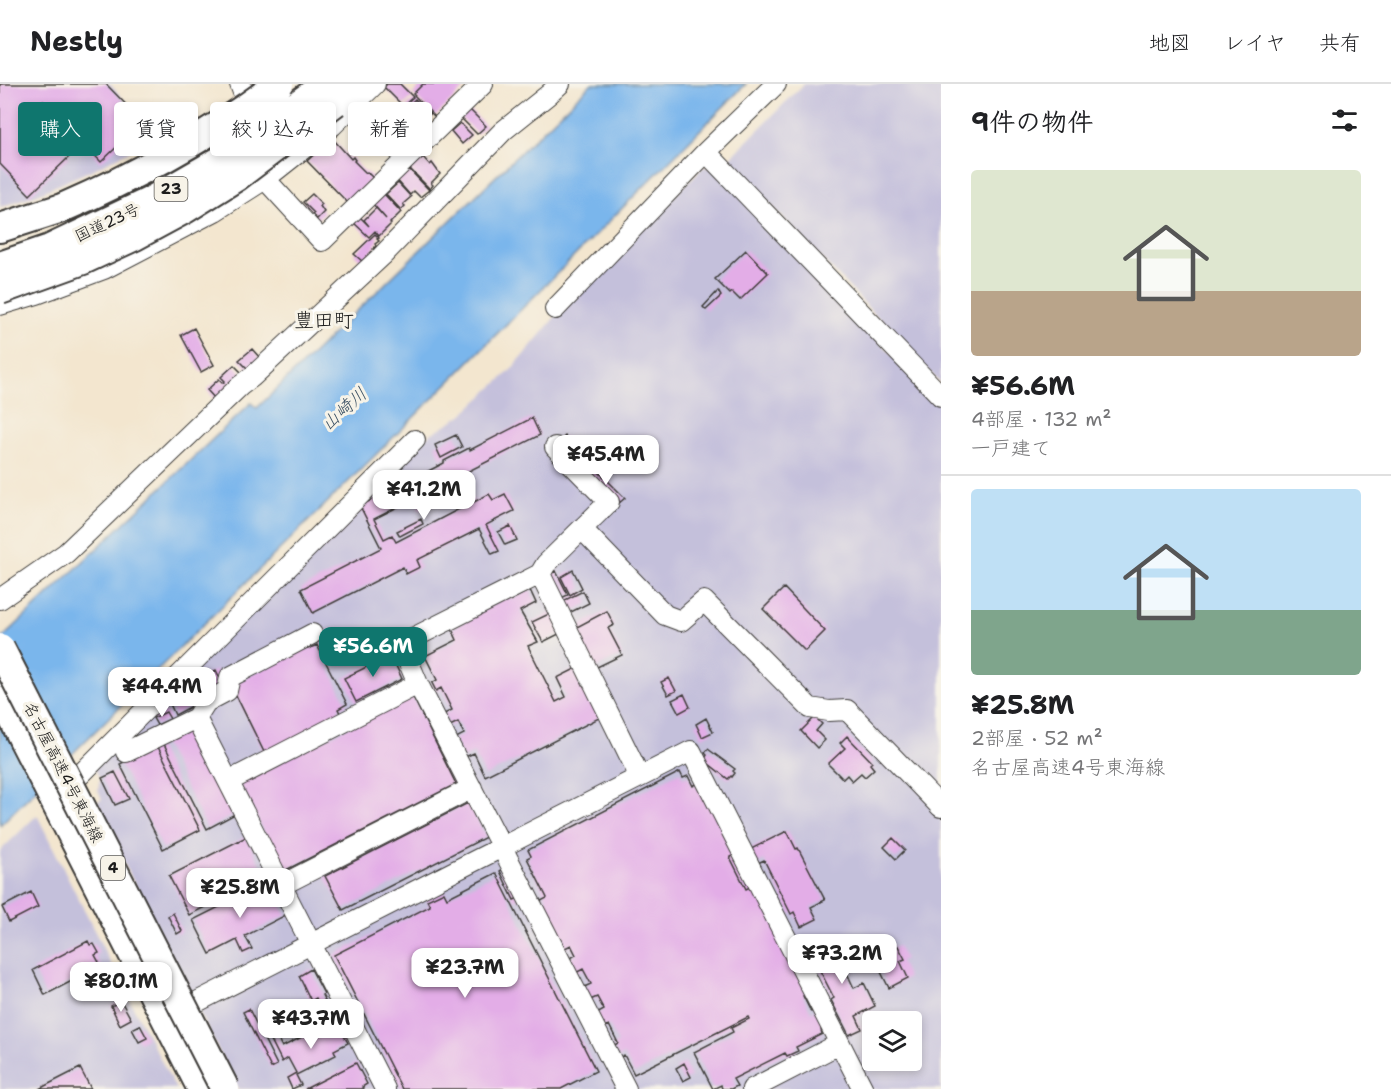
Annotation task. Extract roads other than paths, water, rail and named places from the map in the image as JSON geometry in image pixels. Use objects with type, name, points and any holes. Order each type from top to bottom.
[{"type":"highway","points":[[0,228],[62,208],[110,187],[150,166],[249,106],[279,84]]},
{"type":"highway","name":"国道23号","points":[[0,249],[132,194],[216,146],[300,84]]},
{"type":"highway","points":[[0,290],[83,260],[135,236],[184,209],[236,177],[338,90]]},
{"type":"highway","name":"国道23号","points":[[0,266],[50,249],[149,202],[338,90]]},
{"type":"highway","name":"名古屋高速4号東海線","points":[[0,648],[225,1089]]},
{"type":"highway","name":"名古屋高速4号東海線","points":[[0,692],[202,1089]]},
{"type":"street","points":[[0,305],[38,294],[104,269],[215,211],[264,179],[332,126],[375,84]]},
{"type":"street","points":[[252,156],[264,179],[322,241],[483,84]]},
{"type":"street","points":[[0,598],[66,554],[240,386],[382,256],[503,131],[560,84]]},
{"type":"street","points":[[555,309],[706,152],[776,84]]},
{"type":"street","points":[[230,102],[248,88]]},
{"type":"street","points":[[0,219],[118,169],[210,115]]},
{"type":"street","points":[[706,152],[941,396]]},
{"type":"street","points":[[66,789],[415,440]]},
{"type":"street","points":[[555,447],[609,502],[546,564],[540,573],[401,644],[418,684],[626,1089]]},
{"type":"street","points":[[582,529],[665,615],[681,621],[704,601],[810,708],[830,711],[848,710],[941,807]]},
{"type":"street","points":[[540,573],[640,777]]},
{"type":"street","points":[[126,752],[196,718],[206,702],[227,691],[230,677],[312,634]]},
{"type":"street","points":[[229,781],[418,684]]},
{"type":"street","points":[[196,718],[385,1089]]},
{"type":"street","points":[[177,1012],[691,751],[863,1089]]},
{"type":"street","points":[[282,885],[471,788]]},
{"type":"street","points":[[752,1089],[839,1044]]},
{"type":"water","name":"山崎川","points":[[591,84],[746,84],[405,426],[0,825],[0,640],[251,403],[257,408]]},
{"type":"district","name":"豊田町","points":[[324,320]]}]
